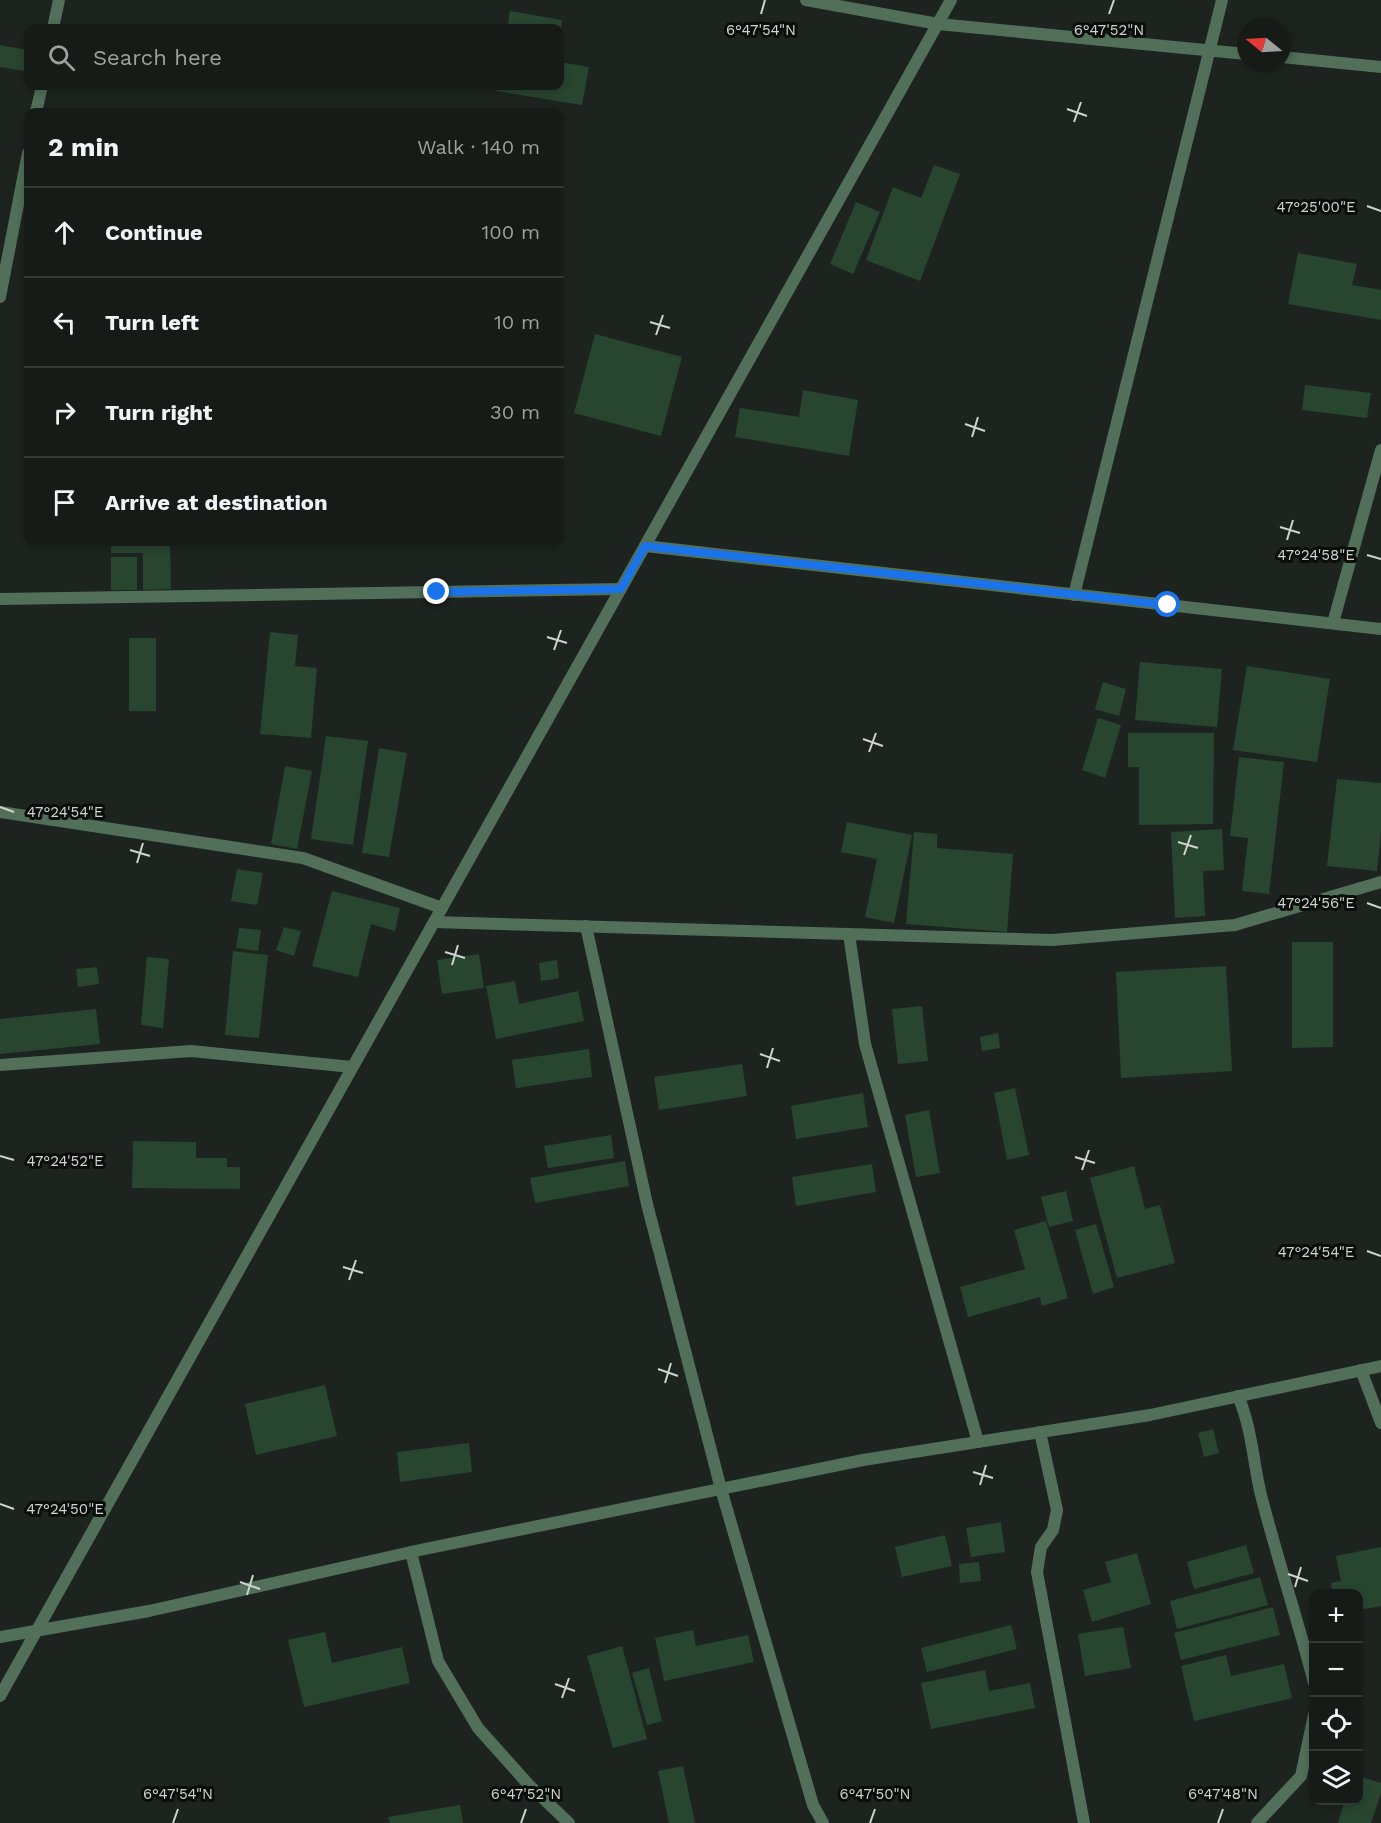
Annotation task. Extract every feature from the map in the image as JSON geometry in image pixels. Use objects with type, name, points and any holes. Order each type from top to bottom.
[{"type":"street","points":[[54,24],[59,0]]},
{"type":"street","points":[[806,0],[938,24],[1237,53]]},
{"type":"street","points":[[0,1696],[951,0]]},
{"type":"street","points":[[1074,595],[1222,0]]},
{"type":"street","points":[[1291,58],[1381,67]]},
{"type":"street","points":[[37,108],[41,90]]},
{"type":"street","points":[[0,297],[24,174]]},
{"type":"street","points":[[1333,623],[1381,450]]},
{"type":"street","points":[[645,546],[1381,629]]},
{"type":"street","points":[[0,598],[621,589]]},
{"type":"street","points":[[0,812],[303,858],[442,908]]},
{"type":"street","points":[[434,922],[1052,940],[1235,924],[1381,882]]},
{"type":"street","points":[[586,926],[647,1204],[721,1489],[813,1805],[823,1823]]},
{"type":"street","points":[[849,934],[865,1044],[978,1442]]},
{"type":"street","points":[[0,1065],[191,1051],[352,1067]]},
{"type":"street","points":[[0,1637],[149,1611],[411,1552],[863,1460],[1150,1415],[1381,1366]]},
{"type":"street","points":[[1361,1370],[1381,1423]]},
{"type":"street","points":[[1238,1396],[1250,1429],[1261,1493],[1309,1663]]},
{"type":"street","points":[[1040,1432],[1057,1510],[1053,1530],[1041,1547],[1037,1572],[1084,1823]]},
{"type":"street","points":[[411,1552],[438,1661],[478,1728],[528,1784],[569,1823]]},
{"type":"street","points":[[1257,1823],[1301,1776],[1309,1738]]},
{"type":"building","points":[[510,11],[562,20],[562,24],[508,24]]},
{"type":"building","points":[[0,45],[24,49],[24,71],[0,67]]},
{"type":"building","points":[[564,63],[589,67],[582,105],[496,91],[564,90]]},
{"type":"building","points":[[934,165],[960,174],[920,281],[866,260],[893,187],[921,198]]},
{"type":"building","points":[[856,202],[880,212],[853,274],[830,264]]},
{"type":"building","points":[[1298,253],[1357,264],[1352,285],[1381,290],[1381,320],[1288,304]]},
{"type":"building","points":[[595,334],[682,357],[661,436],[574,413]]},
{"type":"building","points":[[1305,385],[1371,393],[1367,418],[1302,410]]},
{"type":"building","points":[[803,390],[858,400],[849,456],[735,437],[740,408],[799,417]]},
{"type":"building","points":[[111,546],[170,546],[171,589],[143,590],[143,553],[111,553]]},
{"type":"building","points":[[111,557],[137,557],[137,590],[111,590]]},
{"type":"building","points":[[270,632],[298,635],[295,666],[317,668],[311,738],[260,734]]},
{"type":"building","points":[[129,638],[156,638],[156,711],[129,711]]},
{"type":"building","points":[[1140,662],[1222,669],[1217,727],[1135,720]]},
{"type":"building","points":[[1247,666],[1330,679],[1317,762],[1233,750]]},
{"type":"building","points":[[1103,682],[1126,689],[1119,716],[1095,709]]},
{"type":"building","points":[[1098,718],[1121,725],[1105,778],[1082,770]]},
{"type":"building","points":[[1128,733],[1214,733],[1213,824],[1139,825],[1139,767],[1128,767]]},
{"type":"building","points":[[326,736],[368,741],[353,845],[311,839]]},
{"type":"building","points":[[379,748],[407,753],[389,857],[362,853]]},
{"type":"building","points":[[1239,757],[1284,762],[1269,894],[1242,891],[1248,838],[1230,836]]},
{"type":"building","points":[[285,766],[312,771],[297,849],[271,844]]},
{"type":"building","points":[[1337,779],[1381,783],[1381,832],[1377,871],[1327,866]]},
{"type":"building","points":[[847,822],[912,835],[894,923],[865,917],[877,859],[841,852]]},
{"type":"building","points":[[1222,829],[1224,870],[1203,871],[1205,916],[1175,918],[1171,832]]},
{"type":"building","points":[[914,832],[937,834],[937,848],[1013,854],[1007,932],[906,924]]},
{"type":"building","points":[[237,869],[263,873],[257,905],[231,901]]},
{"type":"building","points":[[332,891],[400,908],[395,931],[371,924],[358,977],[312,966]]},
{"type":"building","points":[[284,927],[301,931],[294,956],[276,950]]},
{"type":"building","points":[[239,928],[261,930],[258,951],[236,948]]},
{"type":"building","points":[[1292,942],[1333,942],[1333,1047],[1292,1048]]},
{"type":"building","points":[[233,951],[268,955],[259,1038],[225,1035]]},
{"type":"building","points":[[479,954],[484,988],[442,994],[437,960]]},
{"type":"building","points":[[147,957],[169,959],[163,1028],[141,1025]]},
{"type":"building","points":[[557,960],[559,978],[541,981],[539,963]]},
{"type":"building","points":[[1226,966],[1232,1071],[1121,1078],[1116,972]]},
{"type":"building","points":[[97,967],[99,984],[78,987],[76,969]]},
{"type":"building","points":[[515,981],[519,1004],[578,991],[584,1021],[496,1039],[486,986]]},
{"type":"building","points":[[922,1006],[928,1061],[898,1064],[892,1009]]},
{"type":"building","points":[[96,1009],[100,1044],[0,1054],[0,1019]]},
{"type":"building","points":[[998,1033],[1000,1048],[982,1051],[980,1037]]},
{"type":"building","points":[[589,1049],[592,1077],[516,1088],[512,1060]]},
{"type":"building","points":[[742,1064],[747,1096],[659,1110],[654,1077]]},
{"type":"building","points":[[1015,1088],[1029,1155],[1007,1160],[994,1093]]},
{"type":"building","points":[[863,1093],[868,1127],[796,1139],[791,1106]]},
{"type":"building","points":[[929,1110],[940,1173],[916,1177],[905,1115]]},
{"type":"building","points":[[611,1135],[614,1158],[548,1168],[544,1146]]},
{"type":"building","points":[[133,1141],[196,1142],[196,1158],[227,1158],[227,1167],[240,1167],[240,1189],[132,1188]]},
{"type":"building","points":[[625,1161],[629,1186],[535,1203],[530,1178]]},
{"type":"building","points":[[872,1164],[876,1192],[796,1206],[792,1177]]},
{"type":"building","points":[[1134,1166],[1145,1209],[1160,1205],[1175,1263],[1117,1278],[1090,1178]]},
{"type":"building","points":[[1066,1191],[1073,1221],[1049,1227],[1041,1197]]},
{"type":"building","points":[[1046,1221],[1068,1298],[1042,1306],[1040,1297],[968,1317],[960,1287],[1025,1269],[1014,1230]]},
{"type":"building","points":[[1096,1224],[1114,1287],[1093,1294],[1075,1230]]},
{"type":"building","points":[[325,1385],[337,1436],[256,1455],[245,1404]]},
{"type":"building","points":[[1213,1429],[1219,1453],[1204,1457],[1198,1433]]},
{"type":"building","points":[[469,1443],[472,1472],[400,1482],[397,1452]]},
{"type":"building","points":[[1001,1522],[1005,1552],[971,1557],[966,1528]]},
{"type":"building","points":[[945,1535],[952,1566],[902,1577],[895,1547]]},
{"type":"building","points":[[1246,1545],[1254,1573],[1194,1589],[1187,1562]]},
{"type":"building","points":[[1381,1547],[1381,1606],[1363,1609],[1363,1589],[1332,1589],[1331,1583],[1341,1581],[1336,1556]]},
{"type":"building","points":[[1137,1553],[1151,1604],[1092,1622],[1083,1590],[1111,1582],[1105,1562]]},
{"type":"building","points":[[979,1562],[981,1581],[960,1583],[959,1564]]},
{"type":"building","points":[[1260,1577],[1268,1605],[1177,1629],[1170,1601]]},
{"type":"building","points":[[1273,1607],[1280,1635],[1181,1660],[1174,1633]]},
{"type":"building","points":[[1011,1625],[1017,1649],[927,1672],[921,1648]]},
{"type":"building","points":[[1123,1627],[1131,1668],[1085,1676],[1078,1634]]},
{"type":"building","points":[[693,1630],[696,1646],[748,1635],[754,1662],[664,1681],[655,1638]]},
{"type":"building","points":[[325,1632],[332,1663],[402,1647],[410,1683],[304,1707],[288,1640]]},
{"type":"building","points":[[622,1646],[647,1739],[613,1748],[587,1656]]},
{"type":"building","points":[[1226,1655],[1231,1676],[1284,1664],[1292,1698],[1194,1721],[1181,1666]]},
{"type":"building","points":[[649,1668],[662,1721],[647,1725],[632,1673]]},
{"type":"building","points":[[985,1670],[989,1691],[1030,1683],[1035,1708],[931,1729],[921,1683]]},
{"type":"building","points":[[683,1766],[695,1823],[669,1823],[658,1771]]},
{"type":"building","points":[[1363,1778],[1381,1783],[1381,1793],[1371,1823],[1338,1823],[1343,1805],[1363,1805]]},
{"type":"building","points":[[460,1805],[463,1823],[390,1823],[388,1817]]},
{"type":"route","points":[[437,592],[621,589],[645,546],[1168,605]]}]
